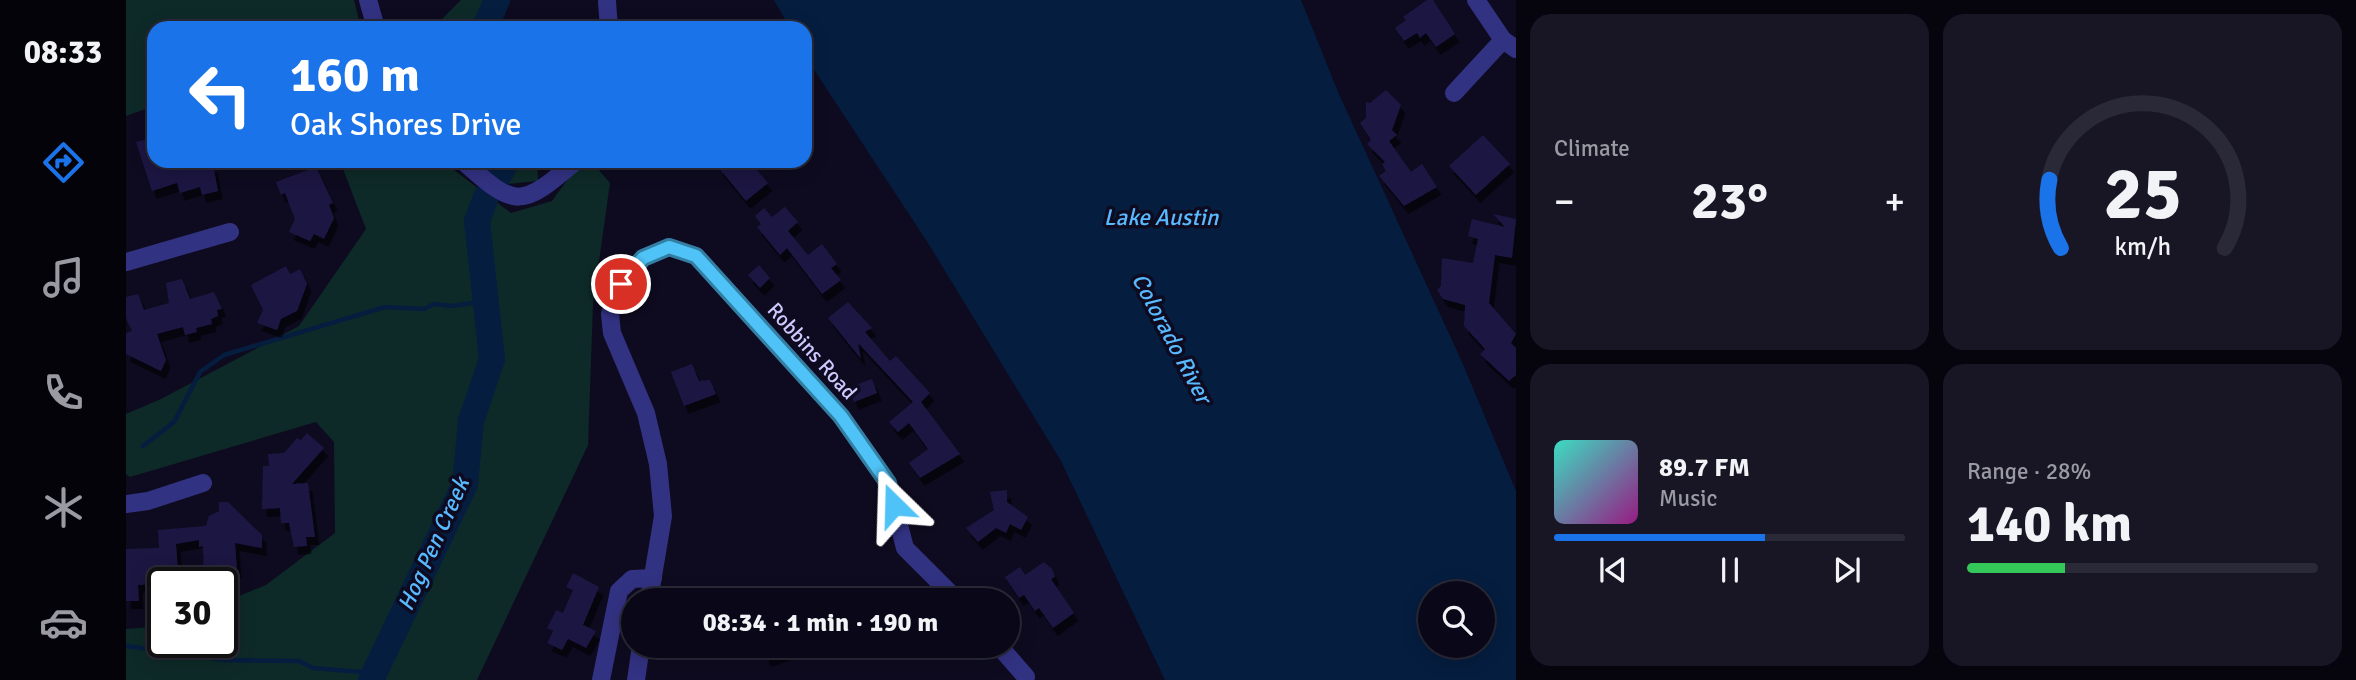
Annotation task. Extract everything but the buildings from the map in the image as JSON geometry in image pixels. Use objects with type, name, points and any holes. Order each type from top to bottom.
[{"type":"street","points":[[368,0],[374,21]]},
{"type":"street","points":[[1454,93],[1510,45],[1476,0]]},
{"type":"street","points":[[607,2],[608,21]]},
{"type":"street","points":[[471,168],[502,195],[520,198],[548,185],[568,168]]},
{"type":"street","points":[[126,262],[230,232]]},
{"type":"street","name":"Robbins Road","points":[[653,578],[663,516],[658,464],[646,414],[612,333],[610,314],[621,284],[643,258],[669,247],[696,256],[841,416],[888,483],[905,548],[945,588]]},
{"type":"street","points":[[126,504],[148,501],[203,483]]},
{"type":"street","points":[[601,680],[619,591],[632,579],[653,578],[651,588]]},
{"type":"street","points":[[636,680],[640,658]]},
{"type":"street","points":[[1009,658],[1026,677]]},
{"type":"green space","points":[[126,0],[354,0],[359,21],[147,21],[147,108],[126,116]]},
{"type":"green space","points":[[461,0],[492,0],[494,21],[440,21]]},
{"type":"green space","points":[[343,168],[451,168],[511,213],[552,201],[576,168],[597,168],[610,183],[593,304],[588,445],[477,680],[126,680],[126,629],[147,627],[147,658],[238,658],[238,596],[266,585],[335,533],[334,442],[316,422],[130,477],[126,474],[126,414],[161,399],[299,326],[366,229]]},
{"type":"green space","points":[[481,168],[537,168],[538,181],[499,185]]},
{"type":"water","name":"Lake Austin","points":[[774,0],[1301,0],[1338,92],[1462,362],[1516,491],[1516,680],[1165,680],[1061,461],[928,243],[812,67],[812,21],[786,21]]},
{"type":"waterway","name":"Hog Pen Creek","points":[[488,21],[497,0]]},
{"type":"waterway","name":"Hog Pen Creek","points":[[496,180],[503,168]]},
{"type":"waterway","name":"Hog Pen Creek","points":[[371,680],[465,484],[471,421],[492,359],[477,221],[486,197]]},
{"type":"waterway","points":[[143,446],[174,422],[200,372],[224,355],[385,307],[424,309],[434,304],[452,306],[485,301]]},
{"type":"waterway","points":[[126,646],[224,660],[299,661],[313,668],[374,673]]},
{"type":"route","points":[[621,284],[643,258],[669,247],[696,256],[841,416],[888,483],[894,505]]},
{"type":"water label","name":"Colorado River","points":[[1172,338]]}]
